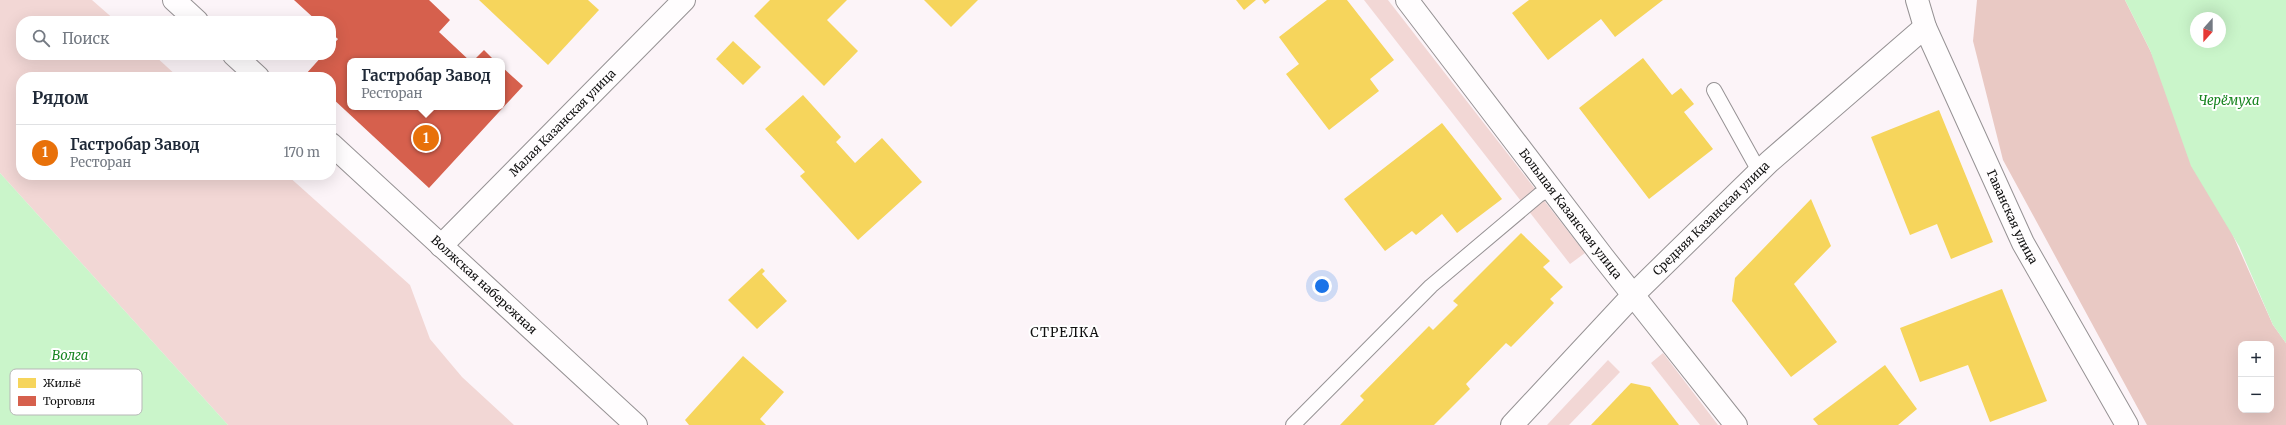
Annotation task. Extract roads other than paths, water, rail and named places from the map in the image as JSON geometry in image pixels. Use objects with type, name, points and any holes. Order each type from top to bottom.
[{"type":"street","points":[[174,0],[192,16]]},
{"type":"street","name":"Малая Казанская улица","points":[[441,246],[684,0]]},
{"type":"street","name":"Большая Казанская улица","points":[[1407,0],[1551,188],[1736,425]]},
{"type":"street","name":"Гаванская улица","points":[[1917,0],[1925,27],[2023,243],[2127,425]]},
{"type":"street","name":"Средняя Казанская улица","points":[[1512,425],[1634,294],[1759,171],[1925,27]]},
{"type":"street","points":[[239,60],[253,72]]},
{"type":"street","name":"Волжская набережная","points":[[336,149],[636,425]]},
{"type":"lane","points":[[1714,90],[1759,171]]},
{"type":"lane","points":[[1293,425],[1430,286],[1539,195],[1551,188]]},
{"type":"water","name":"Черёмуха","points":[[2125,0],[2286,0],[2286,343],[2273,325],[2239,246],[2191,166],[2150,50]]},
{"type":"water","name":"Волга","points":[[0,173],[228,425],[0,425]]},
{"type":"place","name":"Гастробар Завод","points":[[426,138]]},
{"type":"district","name":"СТРЕЛКА","points":[[1065,332]]}]
